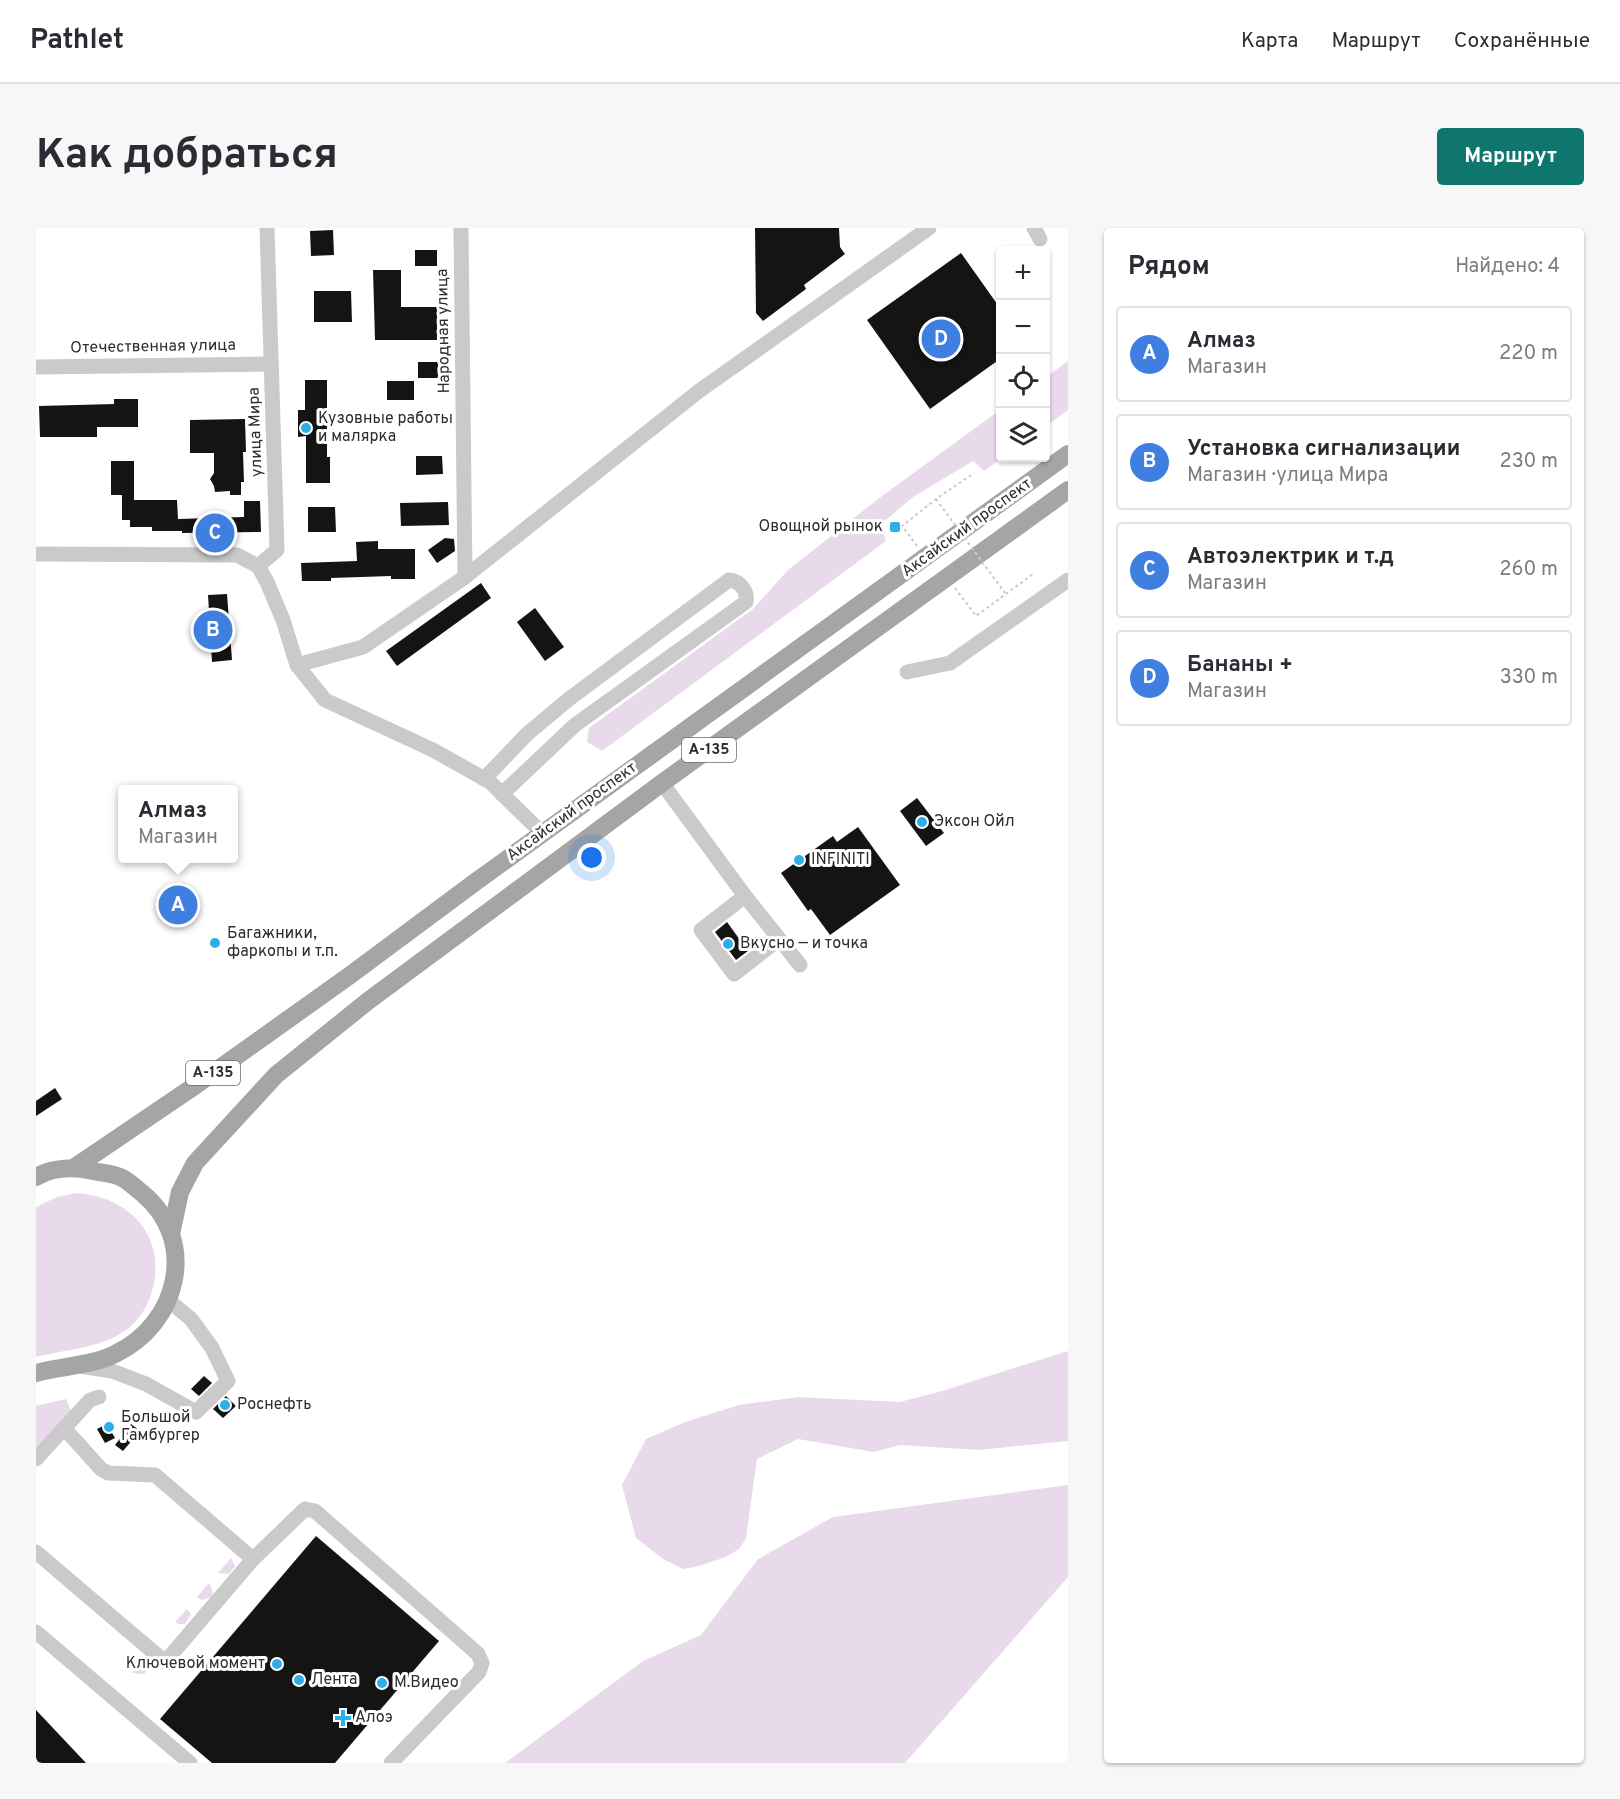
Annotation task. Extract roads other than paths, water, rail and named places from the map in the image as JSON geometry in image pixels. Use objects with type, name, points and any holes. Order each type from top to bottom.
[{"type":"main road","name":"Аксайский проспект","points":[[75,1167],[196,1085],[349,976],[1068,454]]},
{"type":"main road","name":"Аксайский проспект","points":[[171,1234],[180,1192],[195,1163],[276,1075],[368,1001],[663,783],[1068,490]]},
{"type":"main road","points":[[36,1373],[77,1365],[115,1354],[146,1335],[163,1312],[168,1300],[172,1290],[176,1261],[171,1234],[155,1204],[121,1177],[75,1167],[38,1175]]},
{"type":"street","name":"улица Мира","points":[[258,566],[278,550],[267,228]]},
{"type":"street","name":"Народная улица","points":[[461,228],[465,577]]},
{"type":"street","points":[[297,665],[363,647],[465,577],[699,391],[928,228]]},
{"type":"street","name":"Отечественная улица","points":[[36,367],[271,364]]},
{"type":"street","points":[[36,554],[237,555],[258,566],[283,620],[297,665],[325,700],[433,750],[484,779],[543,834]]},
{"type":"street","points":[[484,779],[527,734],[569,699],[729,580],[735,580],[743,587],[747,597],[746,602],[575,724],[502,794]]},
{"type":"street","points":[[907,672],[950,663],[1068,580]]},
{"type":"street","points":[[663,783],[800,965]]},
{"type":"street","points":[[746,896],[701,930],[734,974],[779,939]]},
{"type":"street","points":[[77,1365],[112,1371],[146,1384],[196,1412],[228,1381],[212,1348],[191,1318],[168,1300]]},
{"type":"street","points":[[36,1459],[90,1400],[99,1397]]},
{"type":"street","points":[[64,1428],[101,1469],[108,1473],[155,1475],[253,1559]]},
{"type":"street","points":[[36,1552],[165,1662],[253,1559],[305,1509],[315,1511],[478,1654],[482,1663],[479,1672],[391,1763]]},
{"type":"street","points":[[36,1632],[190,1763]]},
{"type":"place","name":"Бананы +","points":[[941,339]]},
{"type":"place","name":"Кузовные работы и малярка","points":[[306,428]]},
{"type":"place","name":"Овощной рынок","points":[[895,527]]},
{"type":"place","name":"Автоэлектрик и т.д","points":[[215,533]]},
{"type":"place","name":"Установка сигнализации","points":[[213,630]]},
{"type":"place","name":"Эксон Ойл","points":[[922,822]]},
{"type":"place","name":"INFINITI","points":[[799,860]]},
{"type":"place","name":"Алмаз","points":[[178,905]]},
{"type":"place","name":"Багажники, фаркопы и т.п.","points":[[215,943]]},
{"type":"place","name":"Вкусно — и точка","points":[[728,944]]},
{"type":"place","name":"Роснефть","points":[[225,1405]]},
{"type":"place","name":"Большой Гамбургер","points":[[109,1427]]},
{"type":"place","name":"Ключевой момент","points":[[277,1664]]},
{"type":"place","name":"Лента","points":[[299,1680]]},
{"type":"place","name":"М.Видео","points":[[382,1683]]},
{"type":"place","name":"Алоэ","points":[[343,1718]]}]
